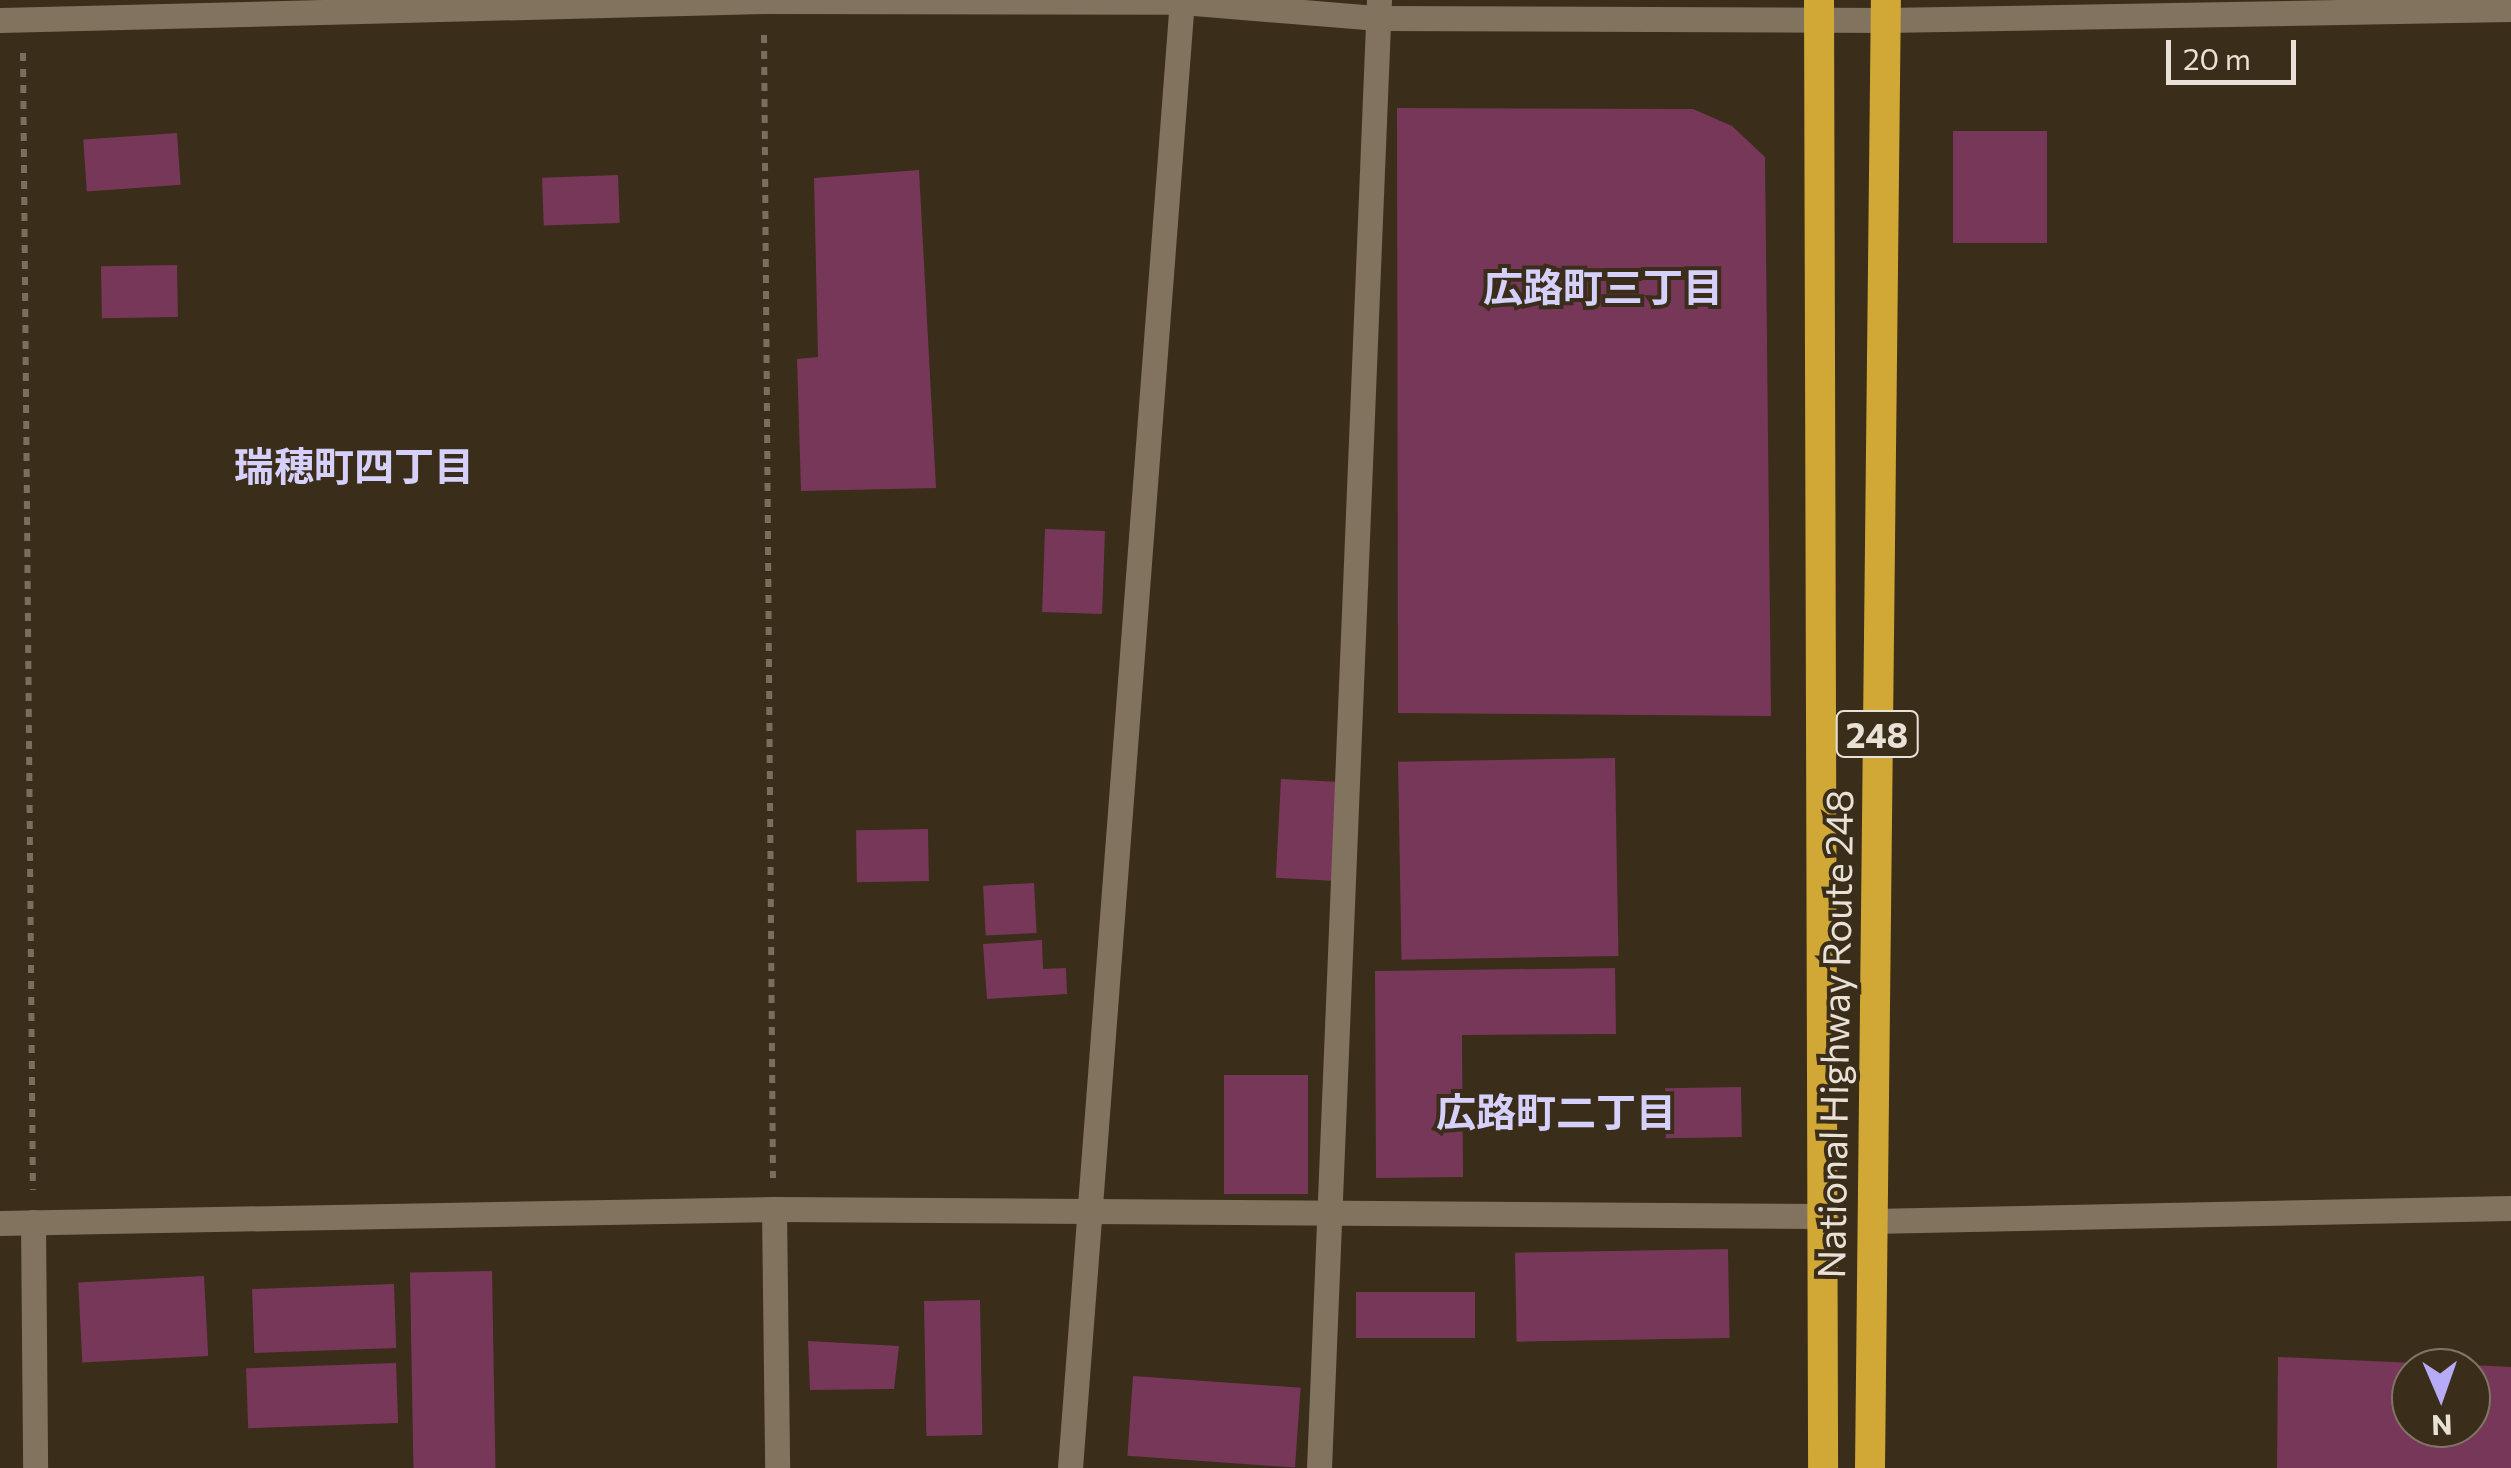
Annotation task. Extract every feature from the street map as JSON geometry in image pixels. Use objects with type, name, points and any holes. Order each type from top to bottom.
[{"type":"highway","name":"National Highway Route 248","points":[[1819,10],[1826,1216],[1823,1468]]},
{"type":"highway","name":"National Highway Route 248","points":[[1870,1468],[1885,10]]},
{"type":"street","points":[[15,13],[764,1],[1182,1],[1378,9],[2511,9]]},
{"type":"street","points":[[1070,1468],[1182,1]]},
{"type":"street","points":[[1319,1468],[1378,9]]},
{"type":"street","points":[[1871,1221],[2511,1208]]},
{"type":"street","points":[[774,1209],[777,1468]]},
{"type":"street","points":[[0,1223],[774,1209],[1090,1215],[1826,1216]]},
{"type":"street","points":[[34,1222],[35,1468]]},
{"type":"path","points":[[764,1],[774,1209]]},
{"type":"path","points":[[15,13],[34,1222]]},
{"type":"building","points":[[1397,108],[1693,109],[1732,126],[1765,157],[1771,716],[1398,713]]},
{"type":"building","points":[[1953,131],[2047,131],[2047,243],[1953,243]]},
{"type":"building","points":[[177,133],[181,185],[87,191],[83,140]]},
{"type":"building","points":[[919,170],[936,488],[801,491],[797,359],[818,357],[814,178]]},
{"type":"building","points":[[618,175],[620,223],[544,226],[542,178]]},
{"type":"building","points":[[177,265],[178,317],[102,318],[101,266]]},
{"type":"building","points":[[1045,529],[1105,531],[1102,614],[1042,612]]},
{"type":"building","points":[[1615,758],[1618,956],[1401,960],[1398,762]]},
{"type":"building","points":[[1281,779],[1345,782],[1340,881],[1276,878]]},
{"type":"building","points":[[928,829],[929,881],[857,882],[856,830]]},
{"type":"building","points":[[1034,883],[1037,933],[986,936],[983,886]]},
{"type":"building","points":[[1042,940],[1043,969],[1066,968],[1067,994],[987,999],[983,944]]},
{"type":"building","points":[[1615,968],[1616,1034],[1462,1035],[1463,1177],[1376,1178],[1375,971]]},
{"type":"building","points":[[1224,1075],[1308,1075],[1308,1194],[1224,1194]]},
{"type":"building","points":[[1741,1087],[1742,1137],[1666,1138],[1665,1088]]},
{"type":"building","points":[[1728,1249],[1730,1338],[1517,1342],[1515,1253]]},
{"type":"building","points":[[492,1271],[495,1468],[413,1468],[410,1272]]},
{"type":"building","points":[[204,1276],[208,1356],[82,1362],[78,1283]]},
{"type":"building","points":[[394,1284],[396,1348],[254,1353],[252,1289]]},
{"type":"building","points":[[1356,1292],[1475,1292],[1475,1338],[1356,1338]]},
{"type":"building","points":[[980,1300],[982,1435],[926,1436],[924,1301]]},
{"type":"building","points":[[808,1341],[899,1346],[894,1389],[810,1390]]},
{"type":"building","points":[[2278,1357],[2391,1362],[2391,1448],[2491,1448],[2491,1366],[2511,1367],[2511,1468],[2277,1468]]},
{"type":"building","points":[[396,1363],[398,1423],[248,1428],[246,1368]]},
{"type":"building","points":[[1133,1376],[1301,1388],[1295,1468],[1127,1456]]},
{"type":"district","name":"広路町三丁目","points":[[1603,286]]},
{"type":"district","name":"瑞穂町四丁目","points":[[354,465]]},
{"type":"district","name":"広路町二丁目","points":[[1556,1111]]}]
